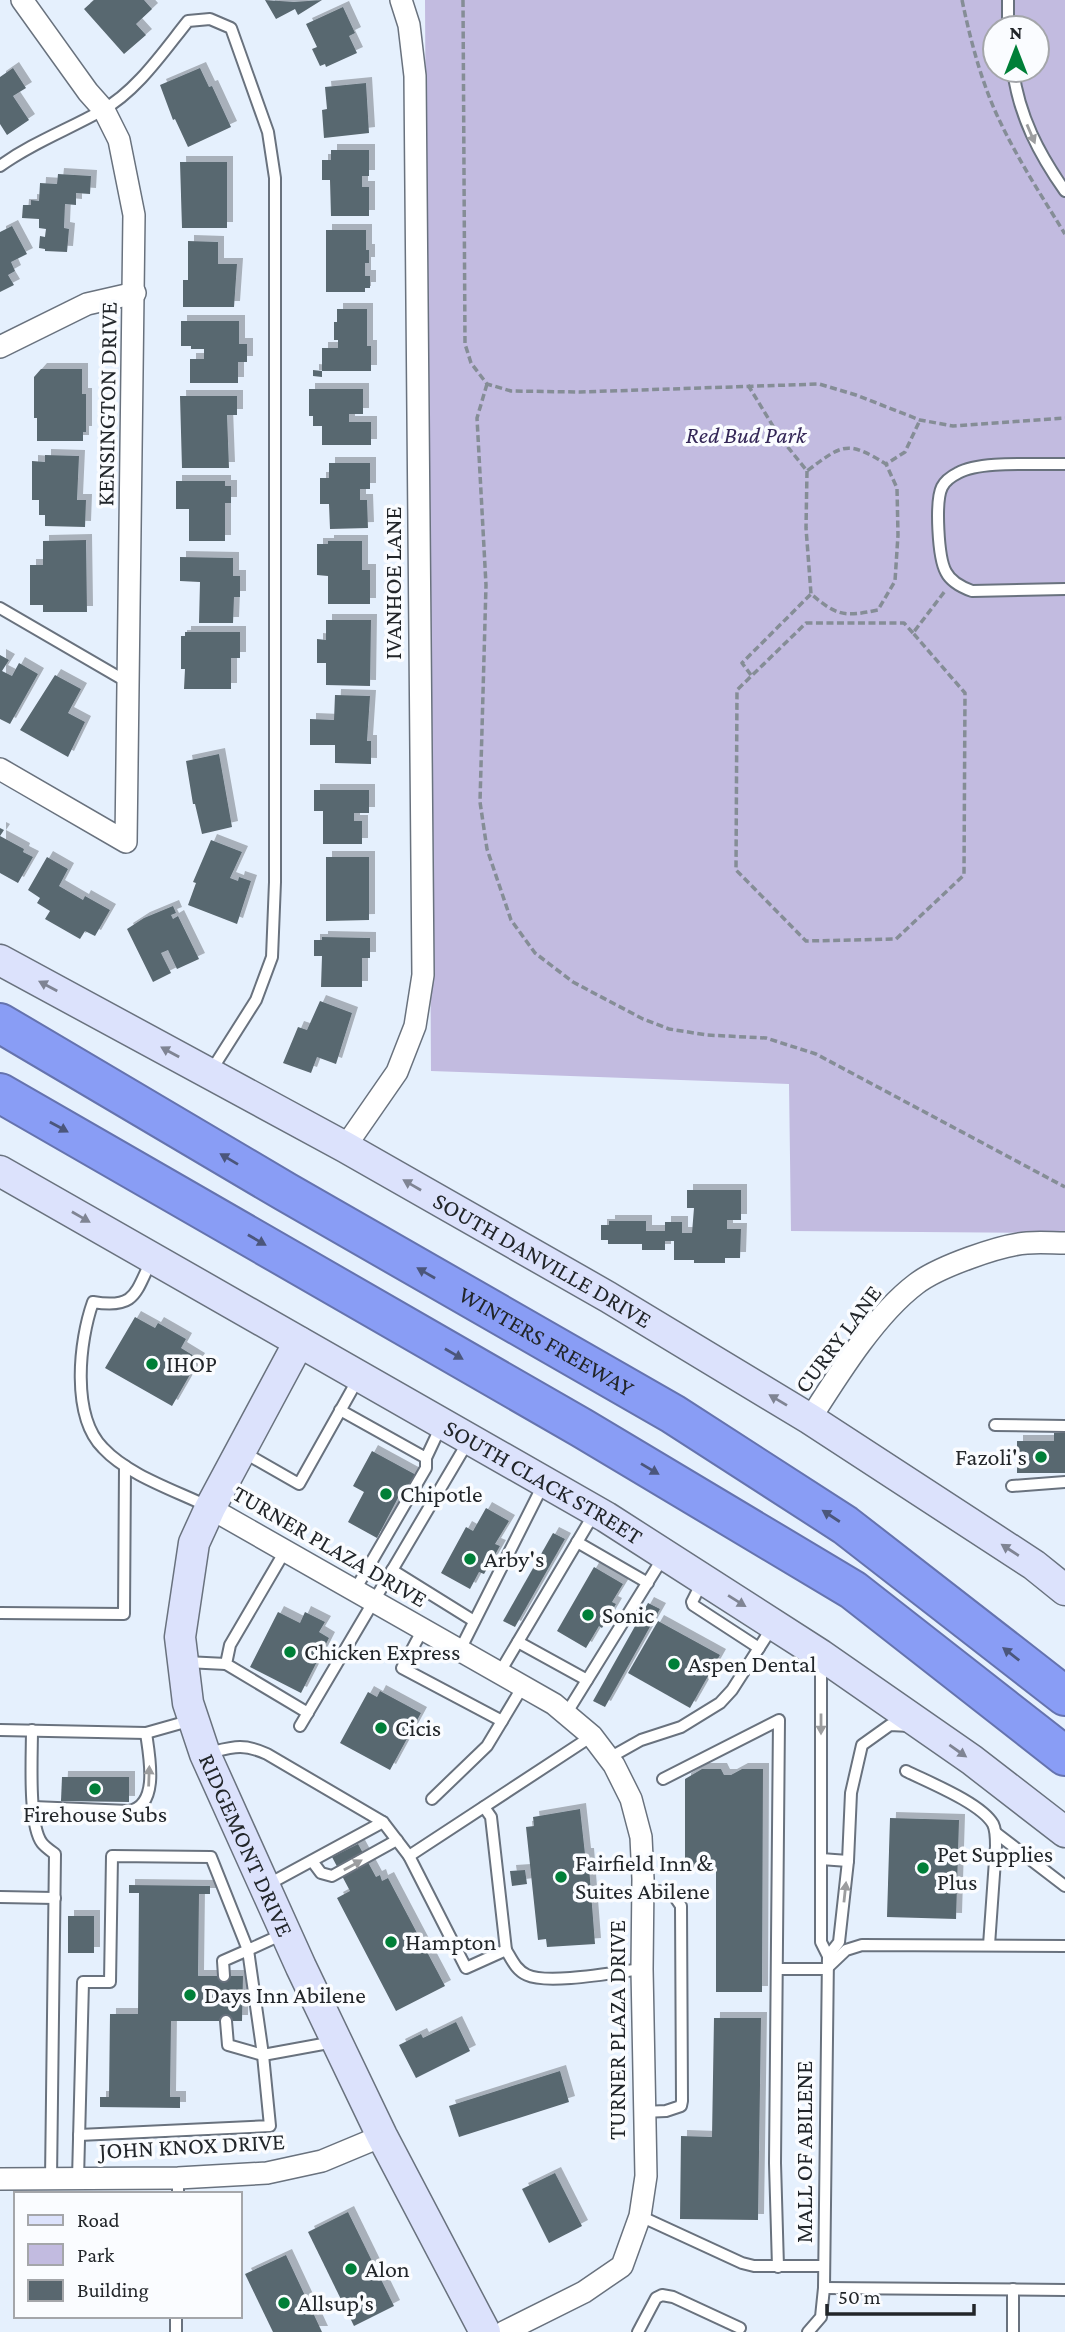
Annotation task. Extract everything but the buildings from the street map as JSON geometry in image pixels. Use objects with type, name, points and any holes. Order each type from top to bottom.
[{"type":"highway","name":"WINTERS FREEWAY","points":[[0,1023],[286,1192],[673,1414],[845,1525],[1065,1696]]},
{"type":"highway","points":[[0,1093],[582,1428],[853,1590],[1065,1756]]},
{"type":"main road","name":"SOUTH DANVILLE DRIVE","points":[[0,960],[345,1147],[608,1297],[810,1419],[1034,1565],[1065,1590]]},
{"type":"main road","name":"SOUTH CLACK STREET","points":[[0,1171],[595,1511],[703,1579],[767,1636],[821,1655],[972,1760],[1065,1832]]},
{"type":"main road","name":"RIDGEMONT DRIVE","points":[[299,1342],[194,1543],[180,1637],[188,1703],[205,1754],[285,1933],[382,2136],[485,2332]]},
{"type":"street","name":"KENSINGTON DRIVE","points":[[0,769],[126,842],[134,215],[119,139],[104,110],[22,0]]},
{"type":"street","name":"IVANHOE LANE","points":[[345,1147],[397,1072],[415,1026],[423,975],[415,76],[409,25],[401,0]]},
{"type":"street","points":[[0,347],[87,304],[135,293]]},
{"type":"street","name":"CURRY LANE","points":[[810,1419],[839,1373],[889,1309],[918,1283],[963,1259],[1025,1243],[1065,1243]]},
{"type":"street","name":"TURNER PLAZA DRIVE","points":[[210,1508],[500,1672],[566,1714],[592,1736],[609,1758],[631,1799],[641,1837],[643,1889],[643,2112],[646,2176],[640,2216],[622,2266],[584,2292],[504,2332]]},
{"type":"street","name":"JOHN KNOX DRIVE","points":[[0,2179],[78,2179],[178,2186],[267,2173],[322,2161],[382,2136]]},
{"type":"lane","points":[[0,166],[23,149],[104,110],[146,74],[188,21],[210,19],[231,28],[268,132],[275,178],[275,882],[272,957],[256,1000],[210,1074]]},
{"type":"lane","points":[[1016,84],[1019,102],[1035,145],[1065,191]]},
{"type":"lane","points":[[1065,464],[973,466],[948,479],[942,486],[940,497],[940,552],[946,573],[960,587],[972,591],[1065,589]]},
{"type":"lane","points":[[0,608],[129,683]]},
{"type":"lane","points":[[153,1258],[134,1296],[123,1303],[111,1305],[93,1302],[80,1352],[80,1377],[89,1426],[101,1447],[125,1466],[210,1508]]},
{"type":"lane","points":[[241,1451],[299,1484],[359,1377]]},
{"type":"lane","points":[[340,1410],[426,1458]]},
{"type":"lane","points":[[355,1590],[426,1468],[426,1458],[441,1424]]},
{"type":"lane","points":[[995,1425],[1065,1426]]},
{"type":"lane","points":[[300,1726],[470,1440]]},
{"type":"lane","points":[[0,1612],[124,1614],[125,1466]]},
{"type":"lane","points":[[1012,1486],[1065,1482]]},
{"type":"lane","points":[[460,1650],[544,1483]]},
{"type":"lane","points":[[500,1672],[595,1511]]},
{"type":"lane","points":[[577,1542],[648,1583]]},
{"type":"lane","points":[[226,1664],[230,1645],[285,1551]]},
{"type":"lane","points":[[566,1714],[665,1555]]},
{"type":"lane","points":[[392,1570],[474,1621]]},
{"type":"lane","points":[[423,1629],[402,1668],[502,1721]]},
{"type":"lane","points":[[609,1758],[641,1740],[681,1727],[720,1703],[767,1636]]},
{"type":"lane","points":[[518,1642],[587,1680]]},
{"type":"lane","name":"MALL OF ABILENE","points":[[808,2332],[821,2317],[824,2288],[828,1956],[821,1942],[821,1655]]},
{"type":"lane","points":[[183,1662],[226,1664],[308,1713]]},
{"type":"lane","points":[[432,1799],[486,1746],[523,1686]]},
{"type":"lane","points":[[0,1730],[146,1733],[194,1720]]},
{"type":"lane","points":[[663,1780],[779,1720],[775,2163],[778,2267]]},
{"type":"lane","points":[[828,1956],[839,1942],[848,1861],[851,1793],[862,1745],[890,1725],[922,1726]]},
{"type":"lane","points":[[32,1730],[33,1807],[40,1842],[54,1854],[51,2179]]},
{"type":"lane","points":[[33,1807],[129,1811],[142,1805],[148,1798],[149,1788],[150,1757],[146,1733]]},
{"type":"lane","points":[[409,1856],[592,1736]]},
{"type":"lane","points":[[205,1754],[239,1746],[251,1747],[383,1822],[409,1856],[466,1968],[506,1950]]},
{"type":"lane","points":[[906,1771],[957,1796],[981,1811],[992,1823],[996,1833],[989,1945]]},
{"type":"lane","points":[[484,1807],[491,1817],[506,1950],[514,1965],[527,1975],[544,1979],[642,1969]]},
{"type":"lane","points":[[264,1886],[383,1822]]},
{"type":"lane","points":[[996,1833],[1065,1886]]},
{"type":"lane","points":[[312,1861],[321,1873],[332,1876],[397,1840]]},
{"type":"lane","points":[[78,2179],[79,2136],[83,1982],[110,1982],[112,1856],[211,1857],[248,1950],[270,2126],[79,2136]]},
{"type":"lane","points":[[821,1859],[848,1861]]},
{"type":"lane","points":[[643,1889],[672,1892],[681,1906],[682,2101],[681,2106],[666,2111],[643,2112]]},
{"type":"lane","points":[[0,1897],[54,1898]]},
{"type":"lane","points":[[224,1976],[223,1961],[285,1933]]},
{"type":"lane","points":[[778,1969],[826,1969],[846,1950],[862,1945],[1065,1946]]},
{"type":"lane","points":[[226,2021],[228,2045],[263,2055],[336,2041]]},
{"type":"lane","points":[[640,2216],[742,2263],[778,2267],[824,2266]]},
{"type":"lane","points":[[824,2288],[1065,2290]]},
{"type":"lane","points":[[1013,2289],[1013,2332]]},
{"type":"lane","points":[[638,2332],[656,2298],[662,2295],[673,2297],[740,2328]]},
{"type":"path","points":[[463,0],[465,344],[471,363],[486,384],[511,391],[580,392],[819,384],[856,395],[920,421],[953,426],[1065,418]]},
{"type":"path","points":[[962,0],[971,44],[995,112],[1065,234]]},
{"type":"path","points":[[486,384],[477,418],[486,584],[480,802],[487,849],[511,920],[535,953],[573,982],[643,1019],[669,1029],[707,1035],[766,1038],[816,1054],[1065,1187]]},
{"type":"path","points":[[748,385],[779,436],[807,471],[806,528],[811,594],[831,611],[856,614],[878,610],[895,581],[898,535],[897,488],[886,464],[864,451],[848,448],[834,450],[807,471]]},
{"type":"path","points":[[886,464],[905,452],[920,421]]},
{"type":"path","points":[[913,633],[953,581]]},
{"type":"path","points":[[751,676],[742,663],[811,594]]},
{"type":"path","points":[[806,622],[904,624],[913,633],[965,693],[964,875],[896,939],[806,941],[736,870],[737,690],[806,622]]},
{"type":"green space","name":"Red Bud Park","points":[[425,0],[1065,0],[1065,1233],[791,1231],[789,1084],[431,1071]]},
{"type":"place","name":"IHOP","points":[[152,1364]]},
{"type":"place","name":"Fazoli's","points":[[1041,1457]]},
{"type":"place","name":"Chipotle","points":[[386,1494]]},
{"type":"place","name":"Arby's","points":[[470,1559]]},
{"type":"place","name":"Sonic","points":[[588,1615]]},
{"type":"place","name":"Chicken Express","points":[[290,1652]]},
{"type":"place","name":"Aspen Dental","points":[[674,1664]]},
{"type":"place","name":"Cicis","points":[[381,1728]]},
{"type":"place","name":"Firehouse Subs","points":[[95,1789]]},
{"type":"place","name":"Pet Supplies Plus","points":[[923,1868]]},
{"type":"place","name":"Fairfield Inn & Suites Abilene","points":[[561,1877]]},
{"type":"place","name":"Hampton","points":[[391,1942]]},
{"type":"place","name":"Days Inn Abilene","points":[[190,1995]]},
{"type":"place","name":"Alon","points":[[351,2269]]},
{"type":"place","name":"Allsup's","points":[[284,2303]]}]
